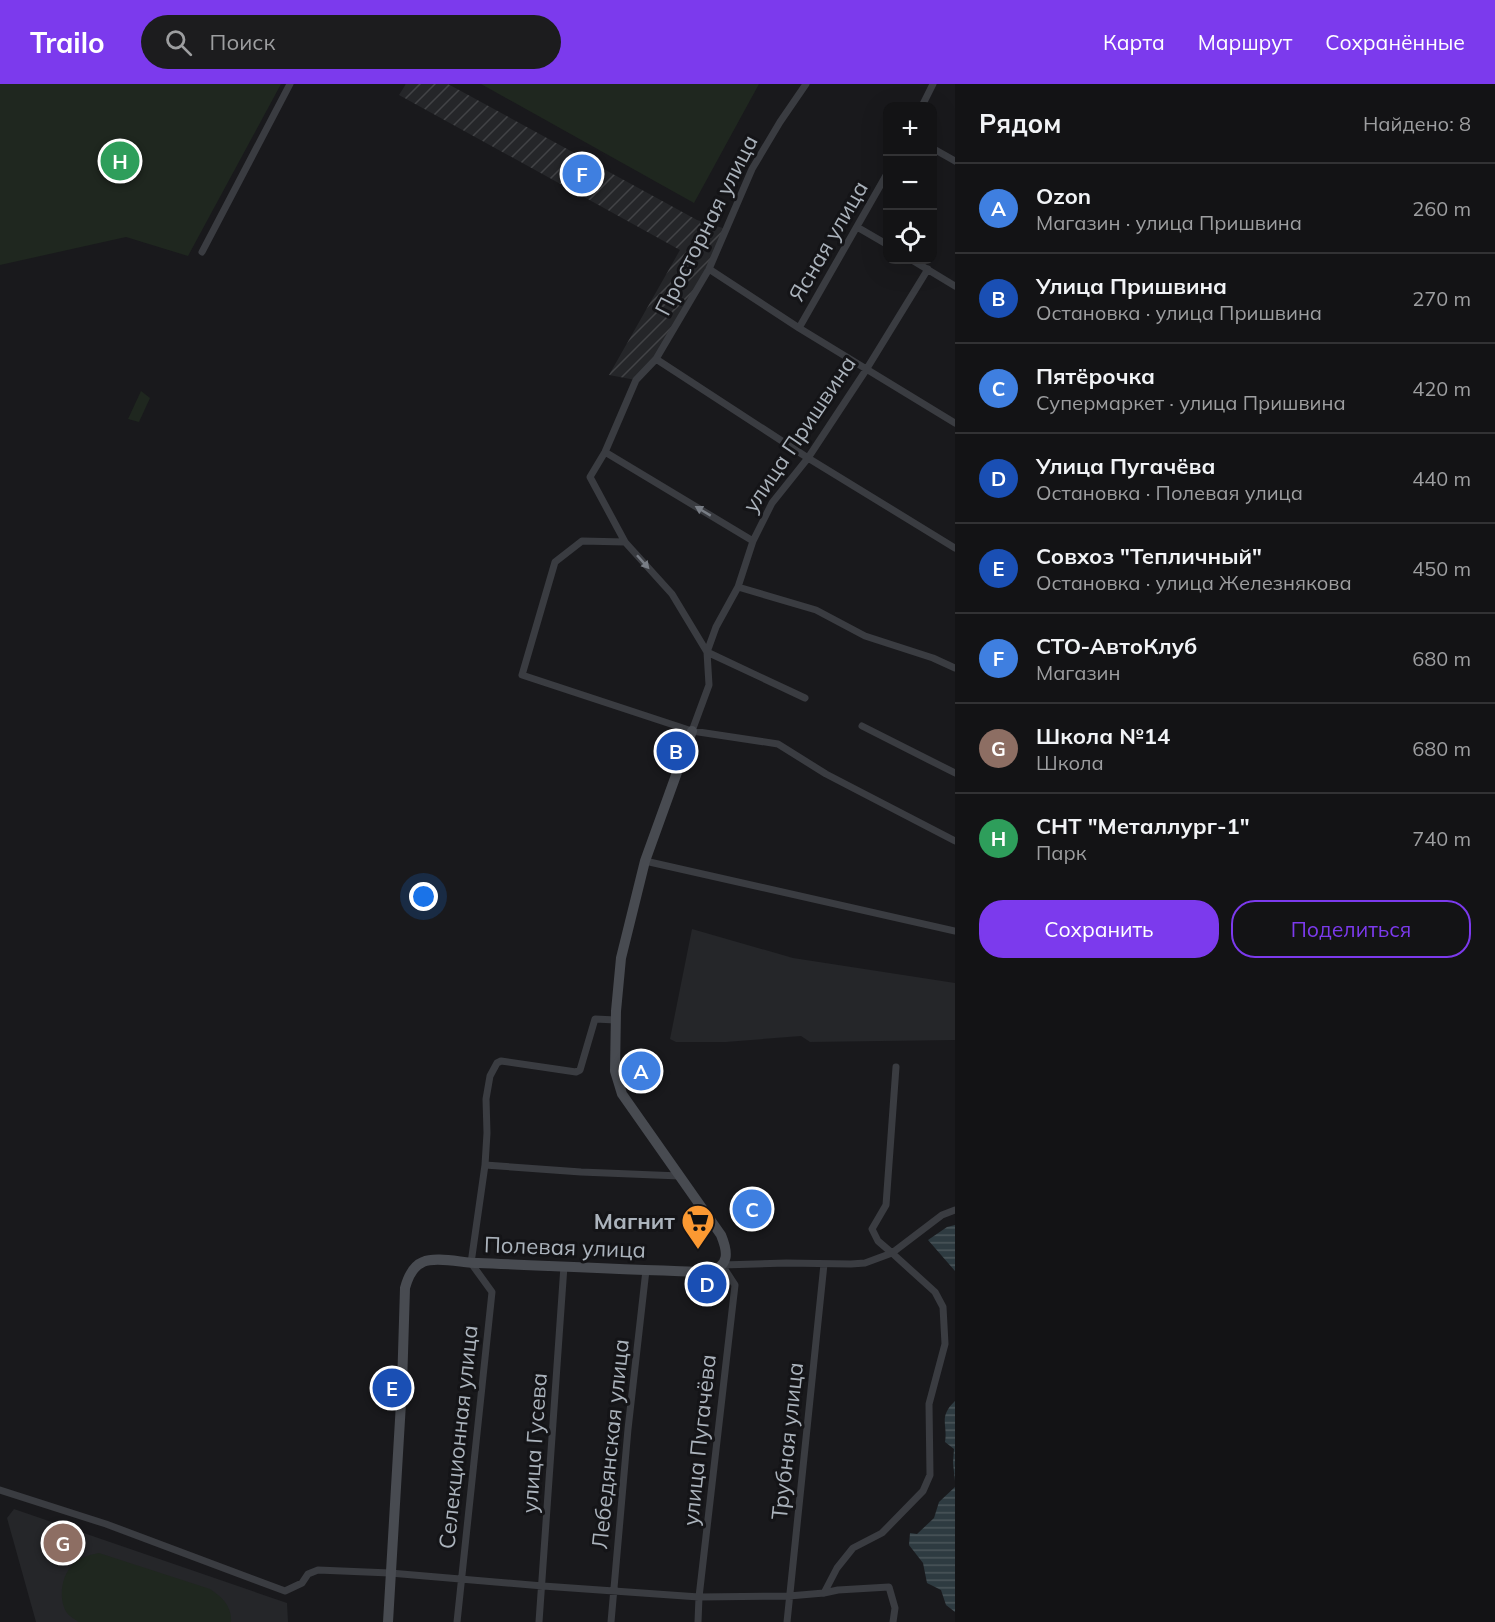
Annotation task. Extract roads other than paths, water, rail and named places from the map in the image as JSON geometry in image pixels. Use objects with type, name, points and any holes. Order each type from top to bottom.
[{"type":"street","points":[[202,252],[290,84]]},
{"type":"street","name":"Просторная улица","points":[[625,542],[590,477],[605,452],[636,380],[656,359],[710,269],[752,169],[806,84]]},
{"type":"street","points":[[924,102],[933,84]]},
{"type":"street","points":[[937,150],[955,161]]},
{"type":"street","name":"Ясная улица","points":[[799,328],[883,181]]},
{"type":"street","points":[[857,227],[883,242]]},
{"type":"street","points":[[919,264],[955,286]]},
{"type":"street","points":[[710,269],[799,328],[955,423]]},
{"type":"street","name":"улица Пришвина","points":[[722,1265],[727,1255],[721,1235],[622,1094],[615,1071],[621,958],[645,861],[709,686],[707,652],[716,627],[738,587],[753,541],[772,503],[808,458],[928,269]]},
{"type":"street","points":[[656,359],[808,458],[955,548]]},
{"type":"street","points":[[605,452],[753,541]]},
{"type":"street","points":[[805,698],[707,652],[672,594],[625,542],[582,541],[555,562],[522,675],[692,731],[778,744],[826,774],[955,841]]},
{"type":"street","points":[[738,587],[816,610],[865,636],[933,658],[955,668]]},
{"type":"street","points":[[862,726],[955,773]]},
{"type":"street","points":[[645,861],[955,932]]},
{"type":"street","points":[[471,1263],[485,1166],[486,1099],[490,1076],[497,1064],[501,1061],[576,1072],[580,1070],[595,1019],[616,1020]]},
{"type":"street","points":[[824,1593],[837,1568],[853,1548],[882,1533],[923,1491],[930,1475],[929,1404],[945,1344],[943,1307],[935,1292],[878,1241],[872,1229],[886,1205],[896,1067]]},
{"type":"street","points":[[485,1166],[680,1176]]},
{"type":"street","name":"Полевая улица","points":[[390,1573],[402,1386],[405,1287],[409,1276],[421,1262],[431,1260],[709,1272],[718,1270],[722,1265],[865,1263],[892,1253],[942,1215],[955,1210]]},
{"type":"street","name":"Селекционная улица","points":[[458,1622],[492,1292],[471,1263]]},
{"type":"street","name":"Трубная улица","points":[[787,1622],[824,1264]]},
{"type":"street","name":"улица Пугачёва","points":[[698,1622],[735,1285],[722,1265]]},
{"type":"street","name":"улица Гусева","points":[[539,1622],[564,1266]]},
{"type":"street","name":"Лебедянская улица","points":[[611,1622],[628,1429],[646,1270]]},
{"type":"street","points":[[0,1490],[106,1524],[285,1591],[302,1582],[308,1574],[318,1570],[390,1573],[699,1597],[789,1596],[889,1587],[895,1608],[893,1622]]},
{"type":"street","points":[[388,1622],[390,1573]]},
{"type":"place","name":"СНТ \"Металлург-1\"","points":[[120,161]]},
{"type":"place","name":"СТО-АвтоКлуб","points":[[582,174]]},
{"type":"place","name":"Улица Пришвина","points":[[676,751]]},
{"type":"place","name":"Ozon","points":[[641,1071]]},
{"type":"place","name":"Пятёрочка","points":[[752,1209]]},
{"type":"place","name":"Магнит","points":[[698,1250]]},
{"type":"place","name":"Улица Пугачёва","points":[[707,1284]]},
{"type":"place","name":"Совхоз \"Тепличный\"","points":[[392,1388]]},
{"type":"place","name":"Школа №14","points":[[63,1543]]}]
